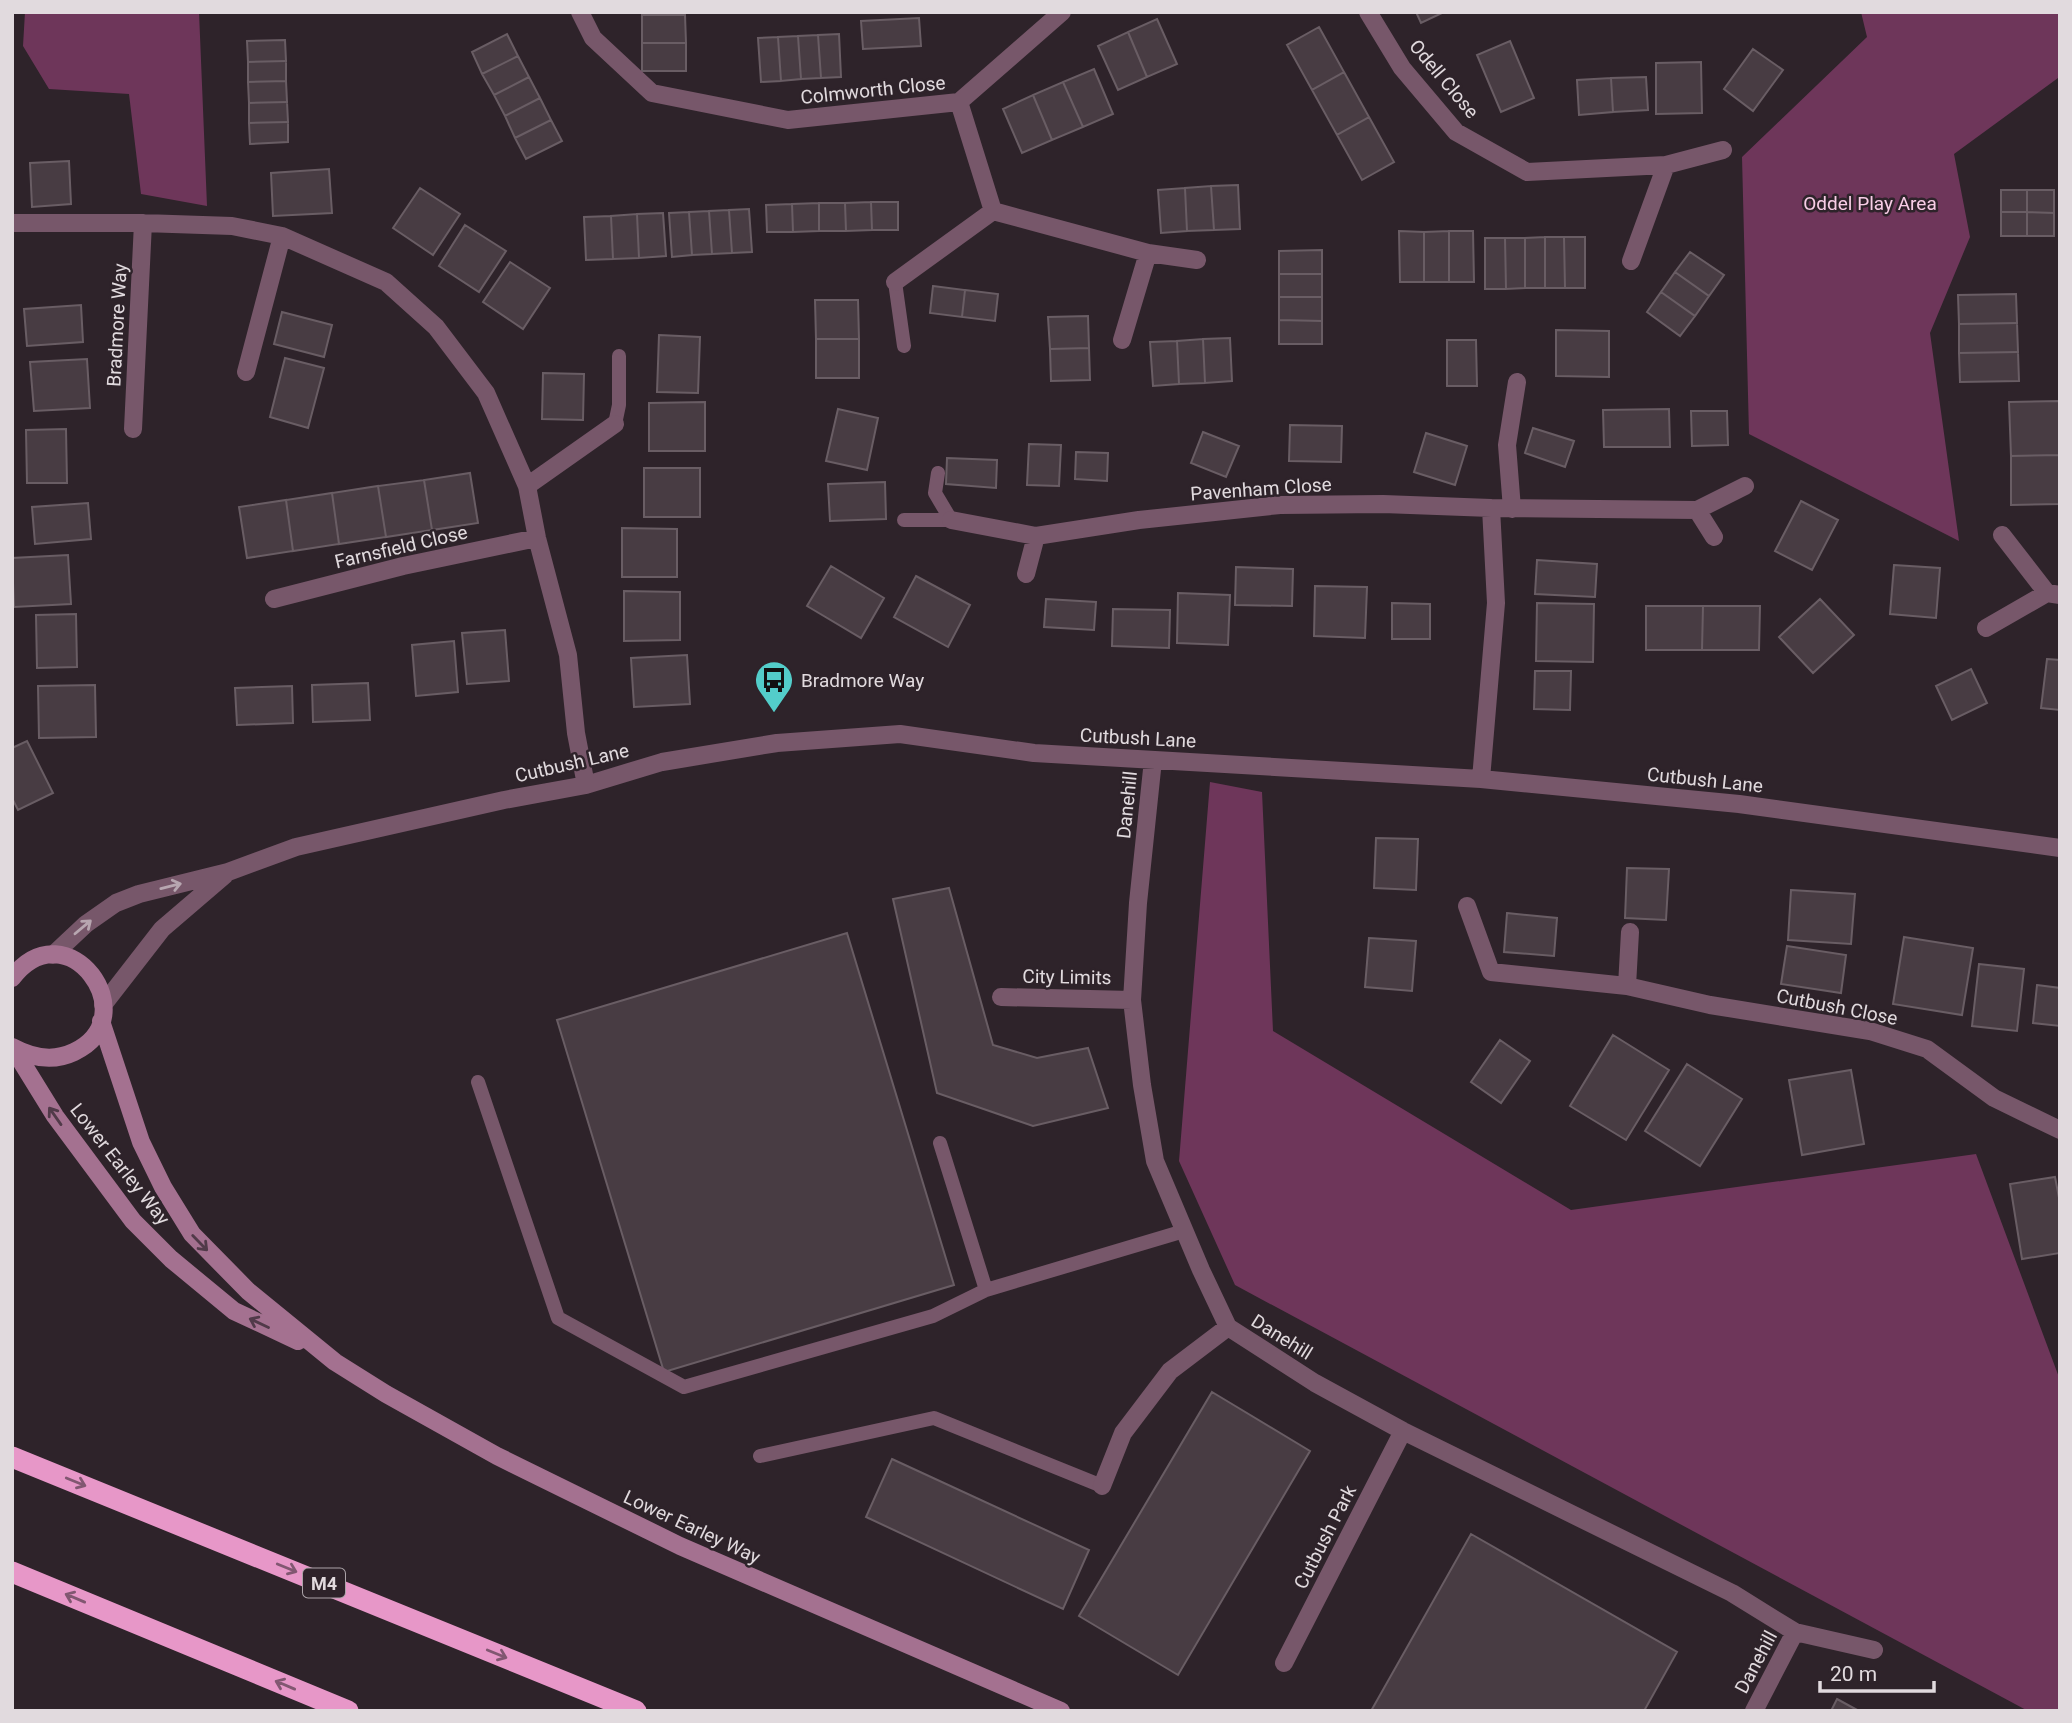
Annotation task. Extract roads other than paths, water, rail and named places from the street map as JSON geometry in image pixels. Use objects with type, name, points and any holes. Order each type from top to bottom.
[{"type":"highway","name":"M4","points":[[12,1457],[636,1711]]},
{"type":"highway","points":[[12,1572],[348,1711]]},
{"type":"main road","points":[[12,959],[31,961],[53,955]]},
{"type":"main road","name":"Lower Earley Way","points":[[53,955],[66,957],[86,967],[99,985],[102,1013],[141,1142],[163,1187],[192,1234],[248,1291],[320,1352]]},
{"type":"main road","points":[[12,978],[31,961]]},
{"type":"main road","points":[[13,1047],[38,1058],[61,1058],[90,1042],[102,1013]]},
{"type":"main road","name":"Lower Earley Way","points":[[13,1047],[55,1116],[134,1221],[171,1259],[234,1311],[320,1352],[386,1394],[575,1496],[680,1546],[1061,1711]]},
{"type":"street","name":"Colmworth Close","points":[[580,12],[593,38],[652,93],[788,120],[959,102],[1062,12]]},
{"type":"street","name":"Odell Close","points":[[1368,12],[1402,68],[1456,132],[1527,172],[1666,165],[1723,150]]},
{"type":"street","name":"Colmworth Close","points":[[959,102],[993,211]]},
{"type":"street","points":[[1631,261],[1666,165]]},
{"type":"street","points":[[895,282],[993,211],[1148,253],[1197,260]]},
{"type":"street","points":[[12,223],[232,226],[282,236],[386,282],[436,327],[486,393],[527,486],[537,538],[568,655],[576,733],[586,785]]},
{"type":"street","name":"Bradmore Way","points":[[133,429],[143,223]]},
{"type":"street","points":[[246,372],[282,236]]},
{"type":"street","points":[[1122,340],[1148,253]]},
{"type":"street","points":[[1512,509],[1507,445],[1517,382]]},
{"type":"street","points":[[527,486],[615,424]]},
{"type":"street","name":"Pavenham Close","points":[[951,520],[1036,536],[1139,520],[1280,505],[1383,504],[1512,509],[1697,510],[1745,486]]},
{"type":"street","points":[[1481,779],[1496,603],[1491,508]]},
{"type":"street","points":[[1697,510],[1714,537]]},
{"type":"street","points":[[1986,628],[2054,594],[2002,535]]},
{"type":"street","points":[[1026,574],[1036,536]]},
{"type":"street","name":"Farnsfield Close","points":[[274,598],[403,566],[537,538]]},
{"type":"street","name":"Cutbush Lane","points":[[53,955],[86,924],[116,903],[139,894],[228,872],[296,847],[504,800],[586,785],[662,762],[777,743],[900,734],[1034,753],[1481,779],[1739,804],[2060,848]]},
{"type":"street","name":"Danehill","points":[[1153,760],[1138,903],[1132,1000],[1142,1085],[1155,1161],[1228,1327],[1315,1383],[1403,1431],[1732,1593],[1795,1632],[1874,1650]]},
{"type":"street","name":"Cutbush Lane","points":[[102,1013],[162,929],[228,872]]},
{"type":"street","name":"Cutbush Close","points":[[1467,906],[1491,972],[1627,986],[1710,1005],[1870,1031],[1927,1049],[1994,1098],[2060,1130]]},
{"type":"street","points":[[1627,986],[1630,932]]},
{"type":"street","name":"City Limits","points":[[1001,997],[1132,1000]]},
{"type":"street","points":[[1102,1486],[1123,1433],[1170,1371],[1228,1327]]},
{"type":"street","name":"Cutbush Park","points":[[1284,1663],[1403,1431]]},
{"type":"street","name":"Danehill","points":[[1754,1711],[1795,1632]]},
{"type":"lane","points":[[895,282],[904,346]]},
{"type":"lane","points":[[615,424],[619,405],[619,356]]},
{"type":"lane","points":[[938,473],[935,493],[951,520]]},
{"type":"lane","points":[[904,520],[951,520]]},
{"type":"lane","points":[[478,1082],[558,1318],[684,1387],[933,1316],[986,1290],[1184,1231]]},
{"type":"lane","points":[[940,1143],[986,1290]]},
{"type":"lane","points":[[760,1456],[933,1418],[1102,1486]]},
{"type":"place","name":"Bradmore Way","points":[[774,714]]},
{"type":"park label","name":"Oddel Play Area","points":[[1870,203]]}]
